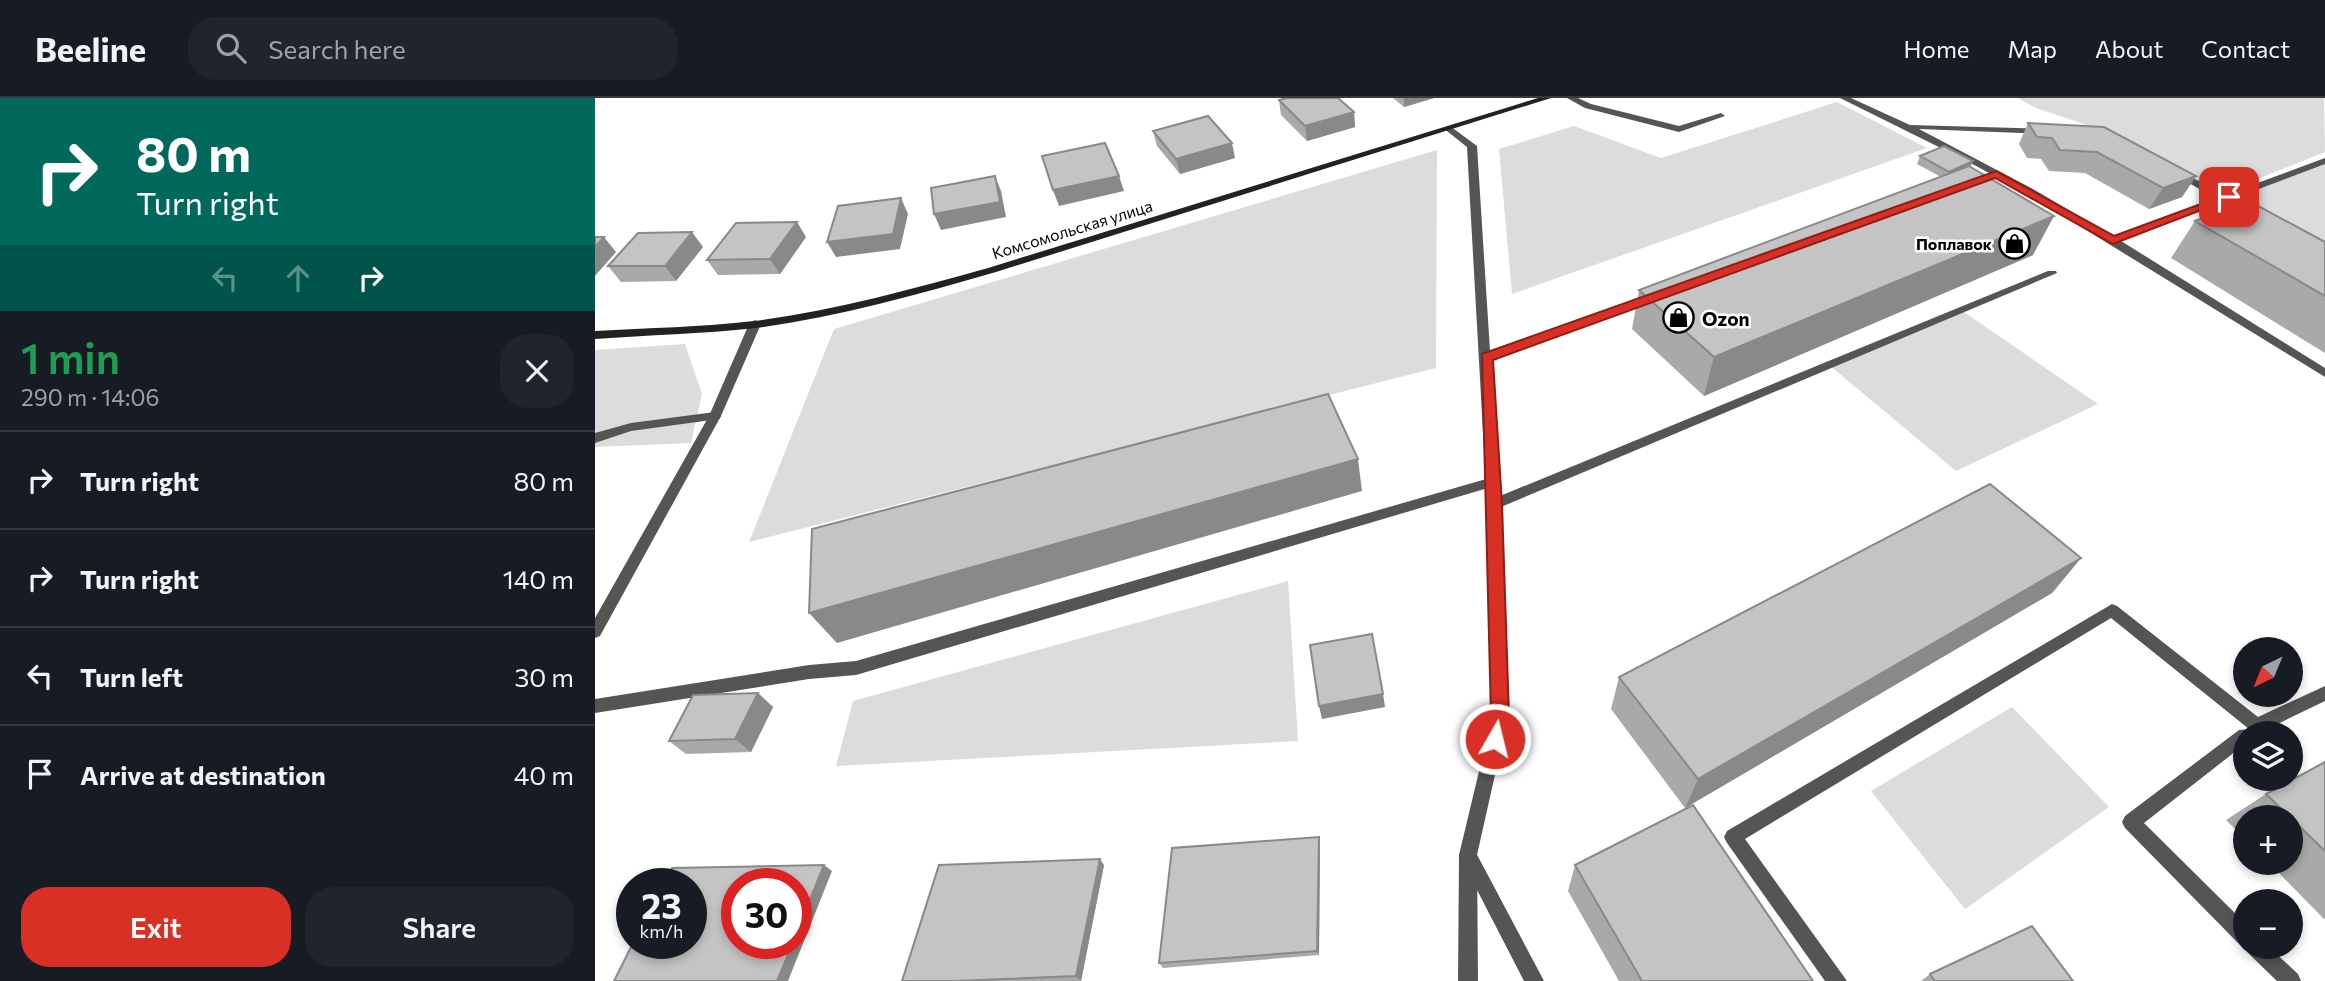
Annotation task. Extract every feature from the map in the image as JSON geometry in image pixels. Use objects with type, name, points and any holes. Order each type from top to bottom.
[{"type":"main road","name":"Комсомольская улица","points":[[595,335],[755,324],[828,312],[992,270],[1547,98]]},
{"type":"street","points":[[1571,98],[1588,106],[1679,129],[1721,116]]},
{"type":"street","points":[[1844,98],[1909,126],[2113,240],[2325,373]]},
{"type":"street","points":[[1909,126],[2054,132]]},
{"type":"street","points":[[1450,129],[1472,146],[1493,482],[1500,717],[1468,855],[1468,981]]},
{"type":"street","points":[[2113,240],[2325,161]]},
{"type":"street","points":[[2165,166],[2225,199]]},
{"type":"street","points":[[1957,188],[1996,174]]},
{"type":"street","points":[[1494,504],[2052,273]]},
{"type":"street","points":[[1486,357],[1669,292]]},
{"type":"street","points":[[595,632],[715,416],[755,324]]},
{"type":"street","points":[[595,438],[631,427],[715,416]]},
{"type":"street","points":[[595,706],[809,672],[856,668],[1493,482]]},
{"type":"street","points":[[1837,981],[1733,837],[2112,610],[2238,721]]},
{"type":"street","points":[[2271,721],[2325,693]]},
{"type":"street","points":[[2233,745],[2131,822],[2233,924]]},
{"type":"street","points":[[1468,855],[1534,981]]},
{"type":"street","points":[[2268,959],[2291,981]]},
{"type":"shaded area","points":[[2018,98],[2324,98],[2325,152],[2223,193],[2105,131],[2036,108]]},
{"type":"shaded area","points":[[1837,102],[1927,148],[1512,294],[1499,149],[1574,126],[1661,158]]},
{"type":"shaded area","points":[[1437,150],[1436,368],[749,542],[834,329]]},
{"type":"shaded area","points":[[2325,161],[2325,254],[2225,199]]},
{"type":"shaded area","points":[[1961,310],[2098,404],[1956,471],[1829,365]]},
{"type":"shaded area","points":[[685,344],[702,394],[691,443],[595,447],[595,350]]},
{"type":"shaded area","points":[[1288,581],[1298,741],[836,766],[853,701]]},
{"type":"shaded area","points":[[2012,707],[2109,807],[1965,909],[1871,791]]},
{"type":"building","points":[[1338,98],[1354,112],[1305,126],[1279,100]]},
{"type":"building","points":[[1208,116],[1232,143],[1176,159],[1153,131]]},
{"type":"building","points":[[2028,123],[2104,127],[2196,176],[2163,188],[2097,152],[2060,150],[2052,138],[2037,137]]},
{"type":"building","points":[[1105,143],[1119,176],[1053,190],[1042,156]]},
{"type":"building","points":[[1944,146],[1973,161],[1949,172],[1920,156]]},
{"type":"building","points":[[1969,166],[2054,216],[1714,357],[1639,290]]},
{"type":"building","points":[[995,176],[1000,202],[934,214],[931,188]]},
{"type":"building","points":[[901,198],[893,234],[827,242],[838,206]]},
{"type":"building","points":[[2249,201],[2325,242],[2325,296],[2195,221]]},
{"type":"building","points":[[797,222],[770,259],[707,260],[736,223]]},
{"type":"building","points":[[692,232],[665,266],[608,266],[638,233]]},
{"type":"building","points":[[595,237],[604,237],[595,247]]},
{"type":"building","points":[[1328,394],[1358,459],[809,613],[812,529]]},
{"type":"building","points":[[1990,484],[2081,558],[1698,779],[1619,677]]},
{"type":"building","points":[[1372,634],[1383,694],[1319,706],[1310,645]]},
{"type":"building","points":[[758,693],[735,739],[669,741],[693,695]]},
{"type":"building","points":[[2325,762],[2325,851],[2303,830],[2303,805],[2277,805],[2266,794],[2272,791],[2303,791],[2303,774]]},
{"type":"building","points":[[1693,805],[1813,981],[1642,981],[1575,865]]},
{"type":"building","points":[[1319,837],[1317,951],[1159,963],[1172,848]]},
{"type":"building","points":[[1100,859],[1076,976],[902,981],[939,865]]},
{"type":"building","points":[[824,865],[812,895],[812,868],[721,868],[721,959],[786,959],[777,981],[614,981],[625,959],[707,959],[707,868],[672,868]]},
{"type":"building","points":[[2032,926],[2073,981],[1935,981],[1930,974]]},
{"type":"place","name":"Поплавок","points":[[2015,243]]},
{"type":"place","name":"Ozon","points":[[1679,318]]},
{"type":"route","points":[[1495,739],[1500,717],[1494,504],[1486,357],[1996,174],[2113,240],[2229,197]]}]
